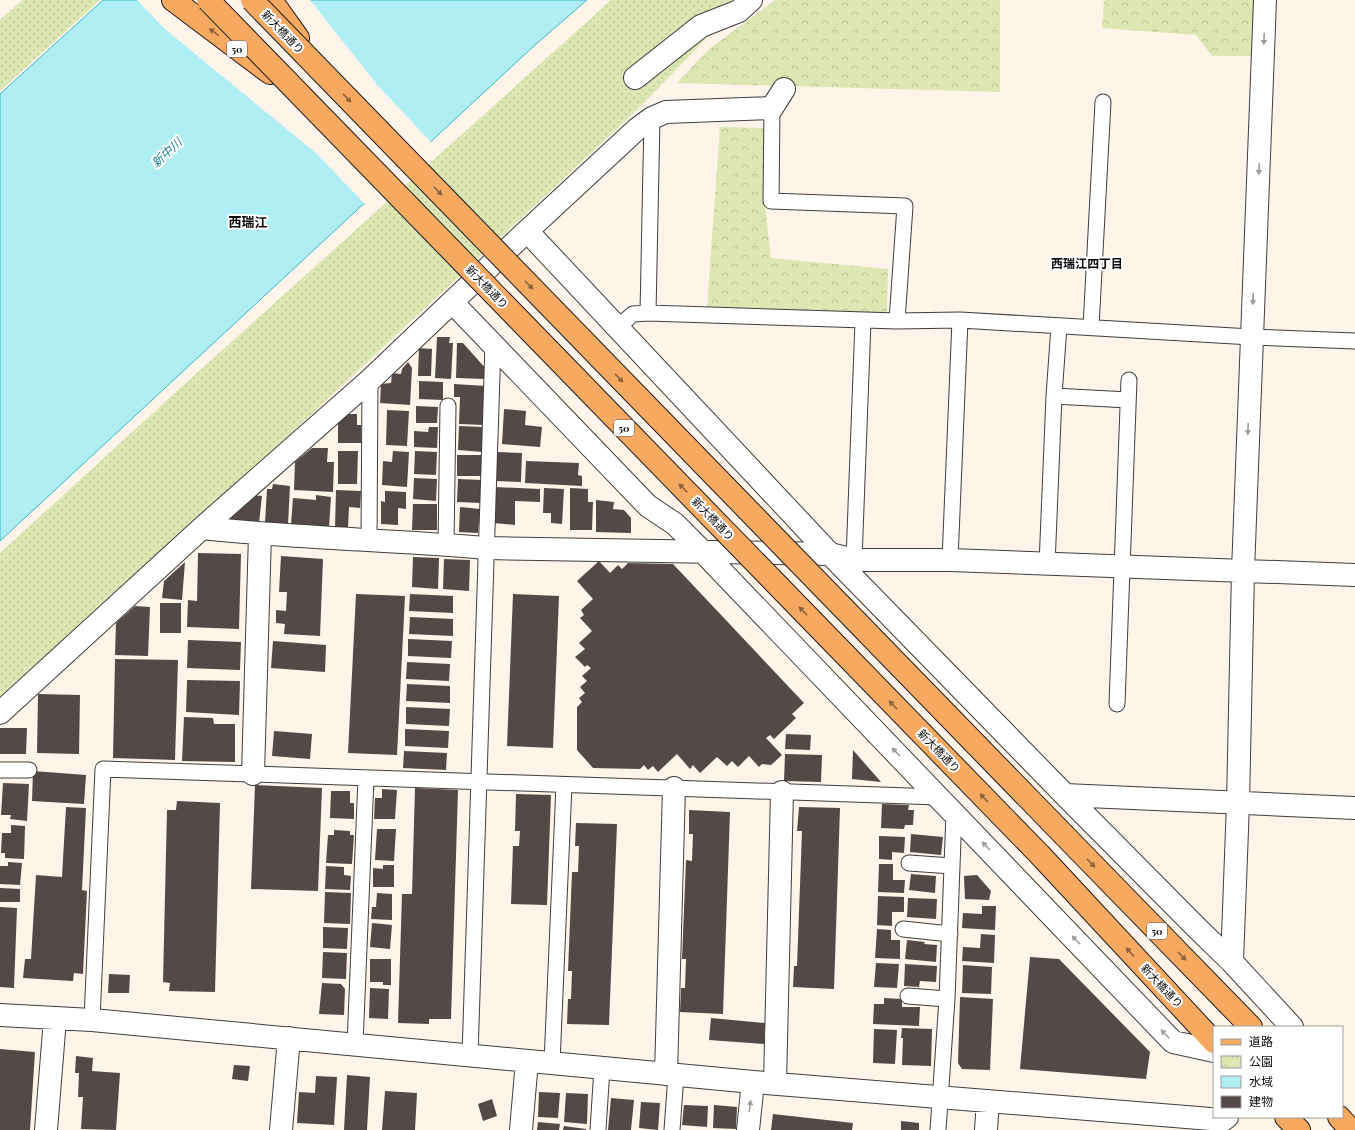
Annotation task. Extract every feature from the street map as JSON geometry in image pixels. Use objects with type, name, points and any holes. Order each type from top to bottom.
[{"type":"main road","name":"50","points":[[173,0],[302,96]]},
{"type":"main road","name":"新大橋通り","points":[[208,0],[1040,856],[1213,1041]]},
{"type":"main road","name":"新大橋通り","points":[[252,0],[1250,1026]]},
{"type":"main road","name":"50","points":[[271,0],[325,75]]},
{"type":"main road","points":[[1287,1118],[1299,1130]]},
{"type":"main road","points":[[1340,1118],[1352,1130]]},
{"type":"street","points":[[635,78],[701,26],[739,11],[751,0]]},
{"type":"street","points":[[1232,962],[1238,803],[1243,571],[1265,0]]},
{"type":"street","points":[[0,713],[202,528],[370,380],[527,230],[637,129],[652,118],[666,112],[772,108],[784,89]]},
{"type":"street","points":[[527,230],[830,554],[1191,923],[1232,962],[1291,1026]]},
{"type":"street","points":[[452,302],[648,506],[675,524],[703,552],[1173,1042],[1213,1051]]},
{"type":"street","points":[[202,528],[260,534],[486,548],[830,554],[854,560],[950,560],[1047,565],[1355,575]]},
{"type":"street","points":[[253,774],[260,534]]},
{"type":"street","points":[[671,1074],[674,788]]},
{"type":"street","points":[[775,1083],[782,792]]},
{"type":"street","points":[[1065,795],[1355,808]]},
{"type":"street","points":[[0,1015],[92,1020],[753,1082],[1224,1122]]},
{"type":"street","points":[[46,1130],[55,1019]]},
{"type":"street","points":[[281,1130],[289,1038]]},
{"type":"street","points":[[521,1130],[527,1061]]},
{"type":"street","points":[[748,1130],[753,1082]]},
{"type":"street","points":[[986,1130],[988,1101]]},
{"type":"lane","points":[[1091,327],[1103,102]]},
{"type":"lane","points":[[772,108],[771,201],[905,206],[897,322]]},
{"type":"lane","points":[[648,313],[652,118]]},
{"type":"lane","points":[[618,327],[633,314],[648,313],[897,322],[960,320],[1252,337],[1355,341]]},
{"type":"lane","points":[[950,560],[960,320]]},
{"type":"lane","points":[[854,560],[863,321]]},
{"type":"lane","points":[[1047,565],[1054,396],[1059,326]]},
{"type":"lane","points":[[470,1056],[493,344]]},
{"type":"lane","points":[[369,541],[370,380]]},
{"type":"lane","points":[[1117,704],[1129,380]]},
{"type":"lane","points":[[1054,396],[1128,400]]},
{"type":"lane","points":[[446,545],[448,406]]},
{"type":"lane","points":[[92,1020],[103,768],[939,797]]},
{"type":"lane","points":[[0,770],[29,770]]},
{"type":"lane","points":[[355,1045],[366,778]]},
{"type":"lane","points":[[552,1063],[564,785]]},
{"type":"lane","points":[[938,1130],[948,999],[954,813]]},
{"type":"lane","points":[[909,863],[952,866]]},
{"type":"lane","points":[[903,929],[950,934]]},
{"type":"lane","points":[[908,996],[948,999]]},
{"type":"lane","points":[[598,1130],[602,1068]]},
{"type":"lane","points":[[671,1074],[672,1130]]},
{"type":"green space","points":[[22,0],[100,0],[0,91],[0,20]]},
{"type":"green space","points":[[611,0],[744,0],[636,111],[0,705],[0,553],[178,390]]},
{"type":"green space","points":[[775,0],[1000,0],[1000,92],[677,83],[709,49]]},
{"type":"green space","points":[[1104,0],[1257,0],[1255,56],[1212,56],[1196,35],[1102,28]]},
{"type":"green space","points":[[720,127],[768,128],[764,197],[771,258],[888,269],[887,316],[707,307]]},
{"type":"water","name":"新中川","points":[[103,0],[587,0],[535,45],[0,541],[0,94]]},
{"type":"pier","points":[[137,0],[310,0],[379,87],[432,143],[366,205],[316,153],[166,30]]},
{"type":"building","points":[[437,337],[450,337],[449,343],[453,343],[451,379],[435,378]]},
{"type":"building","points":[[457,343],[463,343],[487,370],[485,379],[456,378]]},
{"type":"building","points":[[419,348],[432,349],[431,376],[418,376]]},
{"type":"building","points":[[408,362],[412,368],[410,405],[380,403],[381,384],[391,383],[392,373],[401,374],[402,369]]},
{"type":"building","points":[[419,381],[443,382],[443,400],[419,399]]},
{"type":"building","points":[[454,384],[486,386],[484,425],[459,424],[460,397],[454,397]]},
{"type":"building","points":[[416,406],[438,407],[437,423],[416,423]]},
{"type":"building","points":[[504,409],[526,411],[525,425],[542,427],[540,447],[502,444]]},
{"type":"building","points":[[387,410],[409,411],[407,446],[386,445]]},
{"type":"building","points":[[347,414],[357,414],[357,425],[361,425],[361,443],[338,443],[338,422]]},
{"type":"building","points":[[459,426],[483,427],[482,452],[458,450]]},
{"type":"building","points":[[429,427],[438,427],[437,448],[414,447],[414,431],[428,432]]},
{"type":"building","points":[[312,448],[328,448],[327,462],[334,462],[333,492],[294,490],[295,462]]},
{"type":"building","points":[[338,451],[358,451],[357,484],[338,484]]},
{"type":"building","points":[[393,451],[409,452],[407,487],[382,485],[383,461],[392,462]]},
{"type":"building","points":[[415,451],[437,452],[436,475],[414,474]]},
{"type":"building","points":[[496,452],[522,453],[521,482],[495,481]]},
{"type":"building","points":[[457,455],[482,455],[482,476],[457,476]]},
{"type":"building","points":[[526,461],[579,463],[578,475],[582,476],[582,486],[525,483]]},
{"type":"building","points":[[414,478],[437,479],[436,501],[413,499]]},
{"type":"building","points":[[458,479],[483,480],[482,503],[457,502]]},
{"type":"building","points":[[273,484],[290,486],[288,525],[265,523],[267,489],[272,489]]},
{"type":"building","points":[[494,487],[540,489],[540,502],[515,501],[515,525],[493,523]]},
{"type":"building","points":[[544,488],[564,489],[562,524],[551,523],[551,513],[543,513]]},
{"type":"building","points":[[570,488],[588,489],[588,502],[593,502],[592,530],[570,530]]},
{"type":"building","points":[[336,490],[361,491],[360,508],[349,507],[348,528],[335,528]]},
{"type":"building","points":[[385,491],[406,492],[406,509],[398,508],[398,525],[381,524],[381,501],[385,502]]},
{"type":"building","points":[[251,495],[262,496],[259,523],[228,521],[228,515]]},
{"type":"building","points":[[316,495],[331,497],[329,528],[291,525],[293,498],[316,500]]},
{"type":"building","points":[[596,500],[614,502],[613,509],[624,510],[631,518],[631,533],[596,532]]},
{"type":"building","points":[[413,504],[437,504],[437,530],[412,530]]},
{"type":"building","points":[[460,507],[480,509],[478,533],[459,532]]},
{"type":"building","points":[[198,553],[241,554],[239,629],[187,627],[188,600],[197,601]]},
{"type":"building","points":[[281,556],[323,559],[320,636],[284,634],[285,624],[276,623],[276,610],[286,611],[287,592],[279,592]]},
{"type":"building","points":[[413,557],[439,558],[438,589],[412,587]]},
{"type":"building","points":[[444,559],[470,560],[469,591],[443,589]]},
{"type":"building","points":[[599,561],[610,573],[618,565],[622,569],[628,563],[673,564],[804,703],[792,714],[796,718],[774,739],[770,735],[766,738],[782,755],[771,765],[762,764],[759,767],[749,756],[738,767],[732,761],[727,766],[717,757],[700,773],[693,765],[690,769],[677,754],[658,772],[653,766],[648,770],[644,765],[640,769],[593,768],[577,750],[577,707],[582,702],[579,698],[585,693],[580,687],[587,681],[582,676],[591,668],[587,665],[585,667],[575,657],[585,649],[579,643],[592,631],[580,618],[584,615],[581,610],[593,599],[577,581]]},
{"type":"building","points":[[185,562],[182,600],[162,598],[164,581]]},
{"type":"building","points":[[356,594],[405,596],[397,755],[348,753]]},
{"type":"building","points":[[410,594],[453,596],[453,613],[409,611]]},
{"type":"building","points":[[513,594],[559,596],[553,748],[507,746]]},
{"type":"building","points":[[160,603],[181,603],[181,633],[160,633]]},
{"type":"building","points":[[135,606],[150,607],[148,656],[115,655],[116,623]]},
{"type":"building","points":[[410,617],[453,619],[453,636],[409,634]]},
{"type":"building","points":[[408,639],[452,641],[451,658],[408,656]]},
{"type":"building","points":[[188,640],[241,642],[240,670],[187,668]]},
{"type":"building","points":[[273,641],[326,645],[325,672],[271,668]]},
{"type":"building","points":[[115,659],[178,660],[175,760],[113,758]]},
{"type":"building","points":[[407,662],[450,664],[449,681],[406,679]]},
{"type":"building","points":[[187,680],[240,681],[239,715],[186,712]]},
{"type":"building","points":[[407,684],[450,686],[450,703],[406,701]]},
{"type":"building","points":[[38,694],[80,695],[79,754],[37,753]]},
{"type":"building","points":[[406,707],[450,709],[449,726],[406,724]]},
{"type":"building","points":[[184,717],[213,718],[214,724],[235,724],[235,762],[182,761]]},
{"type":"building","points":[[0,728],[27,728],[26,754],[0,754]]},
{"type":"building","points":[[405,729],[449,731],[448,748],[405,746]]},
{"type":"building","points":[[274,731],[312,734],[310,759],[272,756]]},
{"type":"building","points":[[786,734],[811,735],[810,750],[785,749]]},
{"type":"building","points":[[853,750],[881,782],[852,779]]},
{"type":"building","points":[[404,751],[447,753],[446,770],[403,768]]},
{"type":"building","points":[[785,754],[822,755],[821,782],[784,781]]},
{"type":"building","points":[[33,771],[86,775],[84,804],[32,801]]},
{"type":"building","points":[[3,783],[29,784],[27,821],[10,819],[11,815],[1,815]]},
{"type":"building","points":[[255,785],[322,788],[318,891],[251,889]]},
{"type":"building","points":[[415,788],[458,790],[451,1019],[429,1019],[429,1024],[398,1023],[402,894],[412,894]]},
{"type":"building","points":[[382,789],[397,790],[395,819],[374,819],[375,798],[382,798]]},
{"type":"building","points":[[331,791],[350,791],[350,803],[354,803],[354,819],[330,818]]},
{"type":"building","points":[[516,794],[551,795],[547,905],[511,904],[513,846],[519,846],[520,831],[515,831]]},
{"type":"building","points":[[177,801],[220,803],[215,992],[169,991],[170,983],[163,982],[167,810],[176,810]]},
{"type":"building","points":[[882,804],[909,805],[908,810],[914,810],[913,825],[905,825],[904,829],[881,828]]},
{"type":"building","points":[[66,807],[86,808],[82,890],[87,891],[83,974],[74,973],[73,981],[23,978],[25,959],[31,959],[36,875],[62,877]]},
{"type":"building","points":[[799,807],[840,808],[834,989],[793,987],[794,966],[797,966],[802,831],[797,831]]},
{"type":"building","points":[[689,810],[730,812],[723,1014],[680,1012],[681,988],[685,988],[686,959],[682,959],[686,860],[692,861],[693,834],[689,834]]},
{"type":"building","points":[[576,823],[617,824],[609,1025],[567,1024],[568,999],[571,999],[572,971],[568,971],[572,872],[578,872],[579,846],[575,846]]},
{"type":"building","points":[[11,825],[25,826],[24,859],[5,858],[5,853],[1,853],[2,833],[11,833]]},
{"type":"building","points":[[377,829],[396,829],[394,861],[375,860]]},
{"type":"building","points":[[334,830],[350,831],[350,835],[354,835],[352,864],[326,863],[328,835],[334,835]]},
{"type":"building","points":[[911,834],[943,837],[941,855],[910,852]]},
{"type":"building","points":[[879,836],[905,837],[904,853],[892,852],[892,860],[879,859]]},
{"type":"building","points":[[8,862],[22,863],[20,885],[0,884],[0,866],[8,866]]},
{"type":"building","points":[[879,864],[893,864],[893,880],[905,880],[904,893],[878,892]]},
{"type":"building","points":[[383,865],[394,865],[394,887],[373,887],[373,868],[383,869]]},
{"type":"building","points":[[326,866],[344,867],[344,875],[351,876],[350,890],[325,889]]},
{"type":"building","points":[[911,874],[936,876],[935,893],[909,890]]},
{"type":"building","points":[[977,875],[991,891],[989,900],[965,899],[964,876]]},
{"type":"building","points":[[0,888],[20,889],[20,902],[0,902]]},
{"type":"building","points":[[325,892],[351,893],[350,924],[324,923]]},
{"type":"building","points":[[377,893],[392,894],[392,920],[371,919],[372,907],[376,907]]},
{"type":"building","points":[[878,896],[904,897],[904,912],[892,912],[892,926],[877,925]]},
{"type":"building","points":[[908,898],[937,899],[936,919],[907,917]]},
{"type":"building","points":[[982,906],[996,906],[995,930],[962,928],[963,913],[982,914]]},
{"type":"building","points":[[0,907],[17,908],[14,988],[0,987]]},
{"type":"building","points":[[372,923],[392,925],[390,949],[370,947]]},
{"type":"building","points":[[323,927],[348,928],[347,949],[323,948]]},
{"type":"building","points":[[877,929],[891,930],[891,940],[900,940],[900,959],[875,958]]},
{"type":"building","points":[[981,934],[995,935],[994,963],[962,961],[963,947],[980,948]]},
{"type":"building","points":[[907,940],[937,945],[936,962],[905,959]]},
{"type":"building","points":[[323,952],[347,953],[346,979],[322,978]]},
{"type":"building","points":[[1030,957],[1059,959],[1150,1052],[1146,1079],[1020,1069]]},
{"type":"building","points":[[370,959],[391,959],[391,985],[383,985],[383,982],[370,982]]},
{"type":"building","points":[[876,963],[899,964],[897,988],[874,987]]},
{"type":"building","points":[[905,964],[937,966],[936,982],[920,981],[919,987],[904,986]]},
{"type":"building","points":[[963,965],[992,967],[991,994],[962,993]]},
{"type":"building","points":[[109,974],[130,975],[129,993],[108,993]]},
{"type":"building","points":[[322,983],[341,984],[345,989],[344,1015],[319,1014]]},
{"type":"building","points":[[370,988],[389,989],[388,1019],[369,1018]]},
{"type":"building","points":[[960,997],[993,999],[990,1070],[962,1069],[958,1063]]},
{"type":"building","points":[[884,998],[902,999],[902,1007],[920,1007],[919,1026],[873,1024],[874,1004],[884,1004]]},
{"type":"building","points":[[711,1018],[765,1023],[764,1044],[709,1040]]},
{"type":"building","points":[[902,1028],[932,1029],[931,1066],[902,1065]]},
{"type":"building","points":[[874,1029],[897,1030],[895,1064],[873,1063]]},
{"type":"building","points":[[0,1049],[35,1052],[30,1130],[0,1130]]},
{"type":"building","points":[[76,1056],[93,1058],[92,1071],[120,1073],[116,1130],[81,1129],[83,1097],[78,1097],[79,1073],[75,1073]]},
{"type":"building","points":[[234,1065],[250,1066],[248,1081],[232,1079]]},
{"type":"building","points":[[347,1075],[370,1077],[367,1130],[344,1130]]},
{"type":"building","points":[[316,1076],[337,1077],[334,1125],[297,1123],[299,1092],[315,1093]]},
{"type":"building","points":[[385,1091],[417,1093],[415,1130],[382,1130]]},
{"type":"building","points":[[539,1092],[560,1093],[558,1118],[538,1117]]},
{"type":"building","points":[[566,1093],[588,1094],[587,1124],[564,1122]]},
{"type":"building","points":[[611,1098],[634,1100],[631,1130],[608,1130]]},
{"type":"building","points":[[492,1099],[497,1116],[483,1121],[478,1104]]},
{"type":"building","points":[[641,1102],[660,1103],[658,1130],[639,1128]]},
{"type":"building","points":[[684,1105],[708,1106],[707,1127],[682,1125]]},
{"type":"building","points":[[714,1105],[737,1107],[736,1129],[713,1128]]},
{"type":"building","points":[[773,1114],[853,1123],[852,1130],[771,1130]]},
{"type":"building","points":[[901,1121],[919,1123],[919,1130],[901,1130]]},
{"type":"building","points":[[538,1122],[560,1124],[559,1130],[537,1130]]},
{"type":"building","points":[[564,1126],[586,1129],[586,1130],[563,1130]]},
{"type":"district","name":"西瑞江","points":[[248,222]]},
{"type":"district","name":"西瑞江四丁目","points":[[1087,264]]}]
